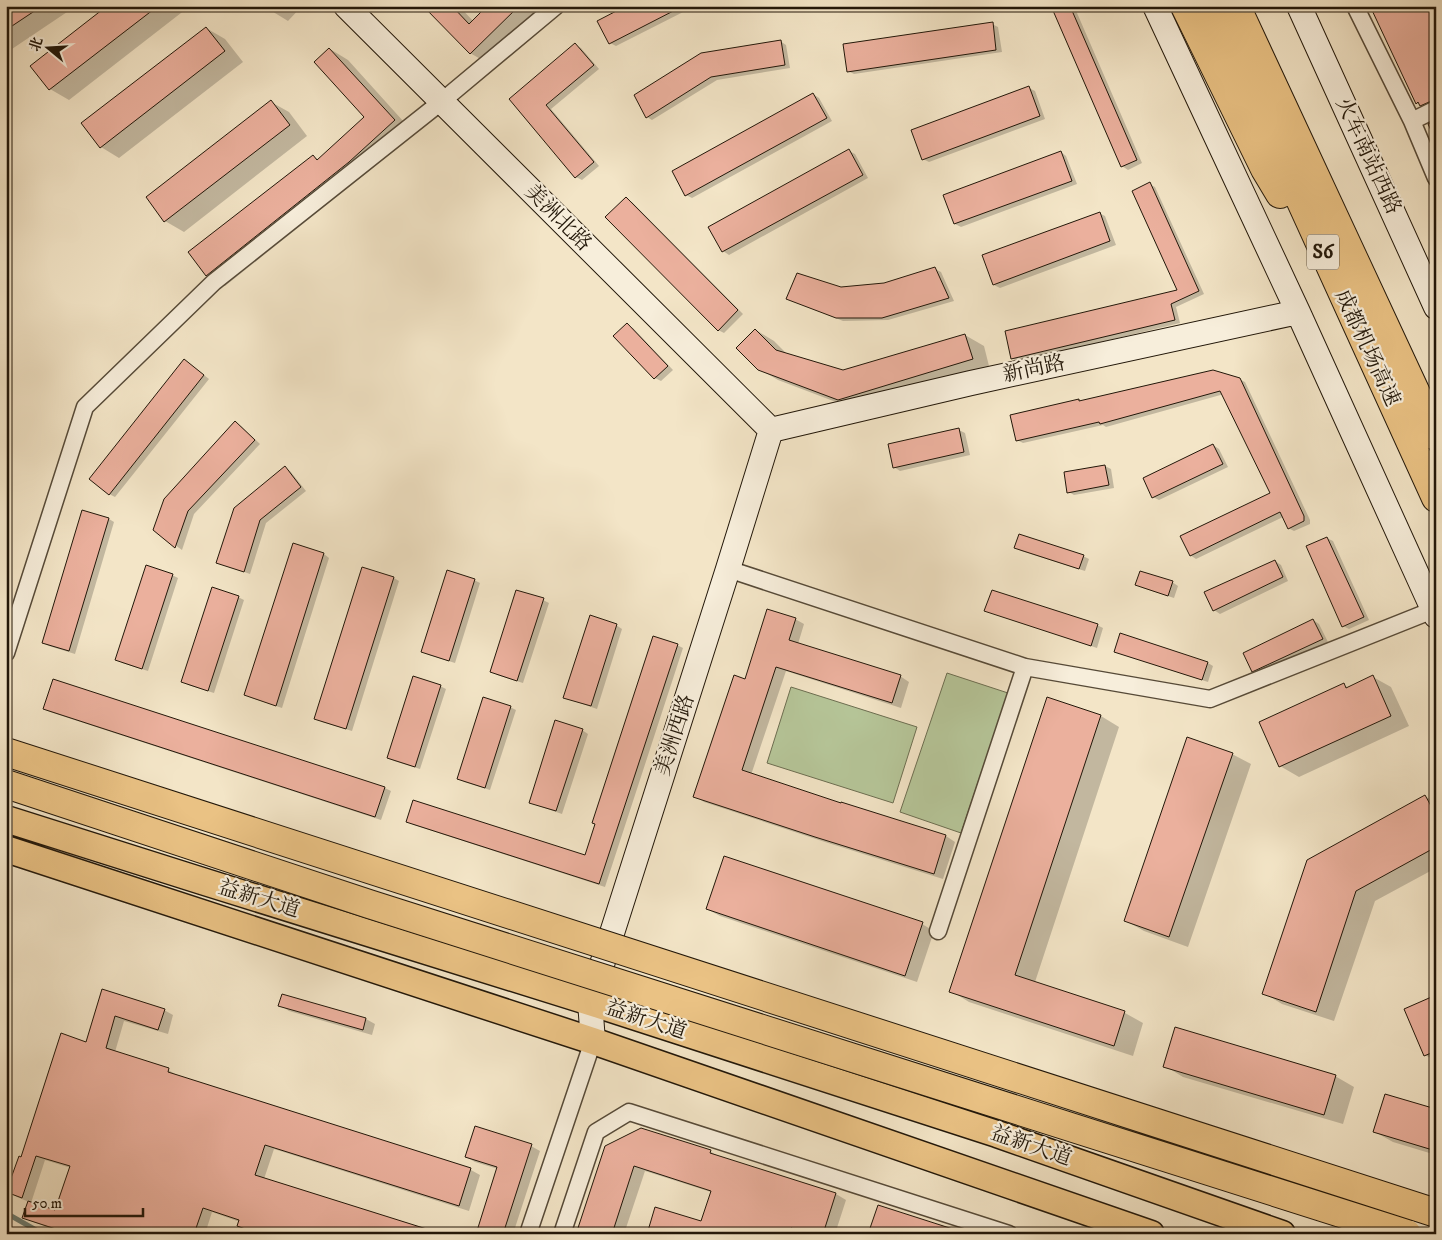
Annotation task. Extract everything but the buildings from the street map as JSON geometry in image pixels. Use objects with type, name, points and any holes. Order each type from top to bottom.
[{"type":"highway","points":[[1186,6],[1264,170],[1291,211],[1370,357]]},
{"type":"highway","name":"成都机场高速","points":[[1212,6],[1370,357],[1436,498]]},
{"type":"highway","name":"成都机场高速","points":[[1236,6],[1436,436]]},
{"type":"highway","points":[[1257,6],[1317,182]]},
{"type":"highway","points":[[6,752],[1436,1213]]},
{"type":"highway","points":[[6,784],[388,910],[1407,1234]]},
{"type":"main road","name":"益新大道","points":[[6,819],[590,1002],[997,1134],[1282,1234]]},
{"type":"main road","name":"益新大道","points":[[6,849],[593,1041],[1150,1234]]},
{"type":"street","name":"美洲北路","points":[[346,6],[771,430]]},
{"type":"street","points":[[6,653],[85,408],[214,282],[441,102],[556,6]]},
{"type":"street","points":[[728,569],[1025,667],[1210,699],[1435,615],[1298,312],[1155,6]]},
{"type":"street","name":"火车南站西路","points":[[1299,6],[1433,294]]},
{"type":"street","points":[[1354,6],[1412,121],[1436,178]]},
{"type":"street","points":[[1412,121],[1436,109]]},
{"type":"street","name":"新尚路","points":[[771,430],[971,383],[1298,312]]},
{"type":"street","name":"美洲西路","points":[[593,1041],[590,1002],[771,430]]},
{"type":"street","points":[[938,931],[1025,667]]},
{"type":"street","points":[[528,1234],[593,1041]]},
{"type":"street","points":[[562,1234],[596,1132],[629,1112],[1009,1234]]},
{"type":"green space","points":[[947,673],[1008,693],[961,833],[900,812]]},
{"type":"green space","points":[[791,687],[917,727],[893,803],[767,763]]},
{"type":"waterway","points":[[6,1213],[43,1234]]}]
